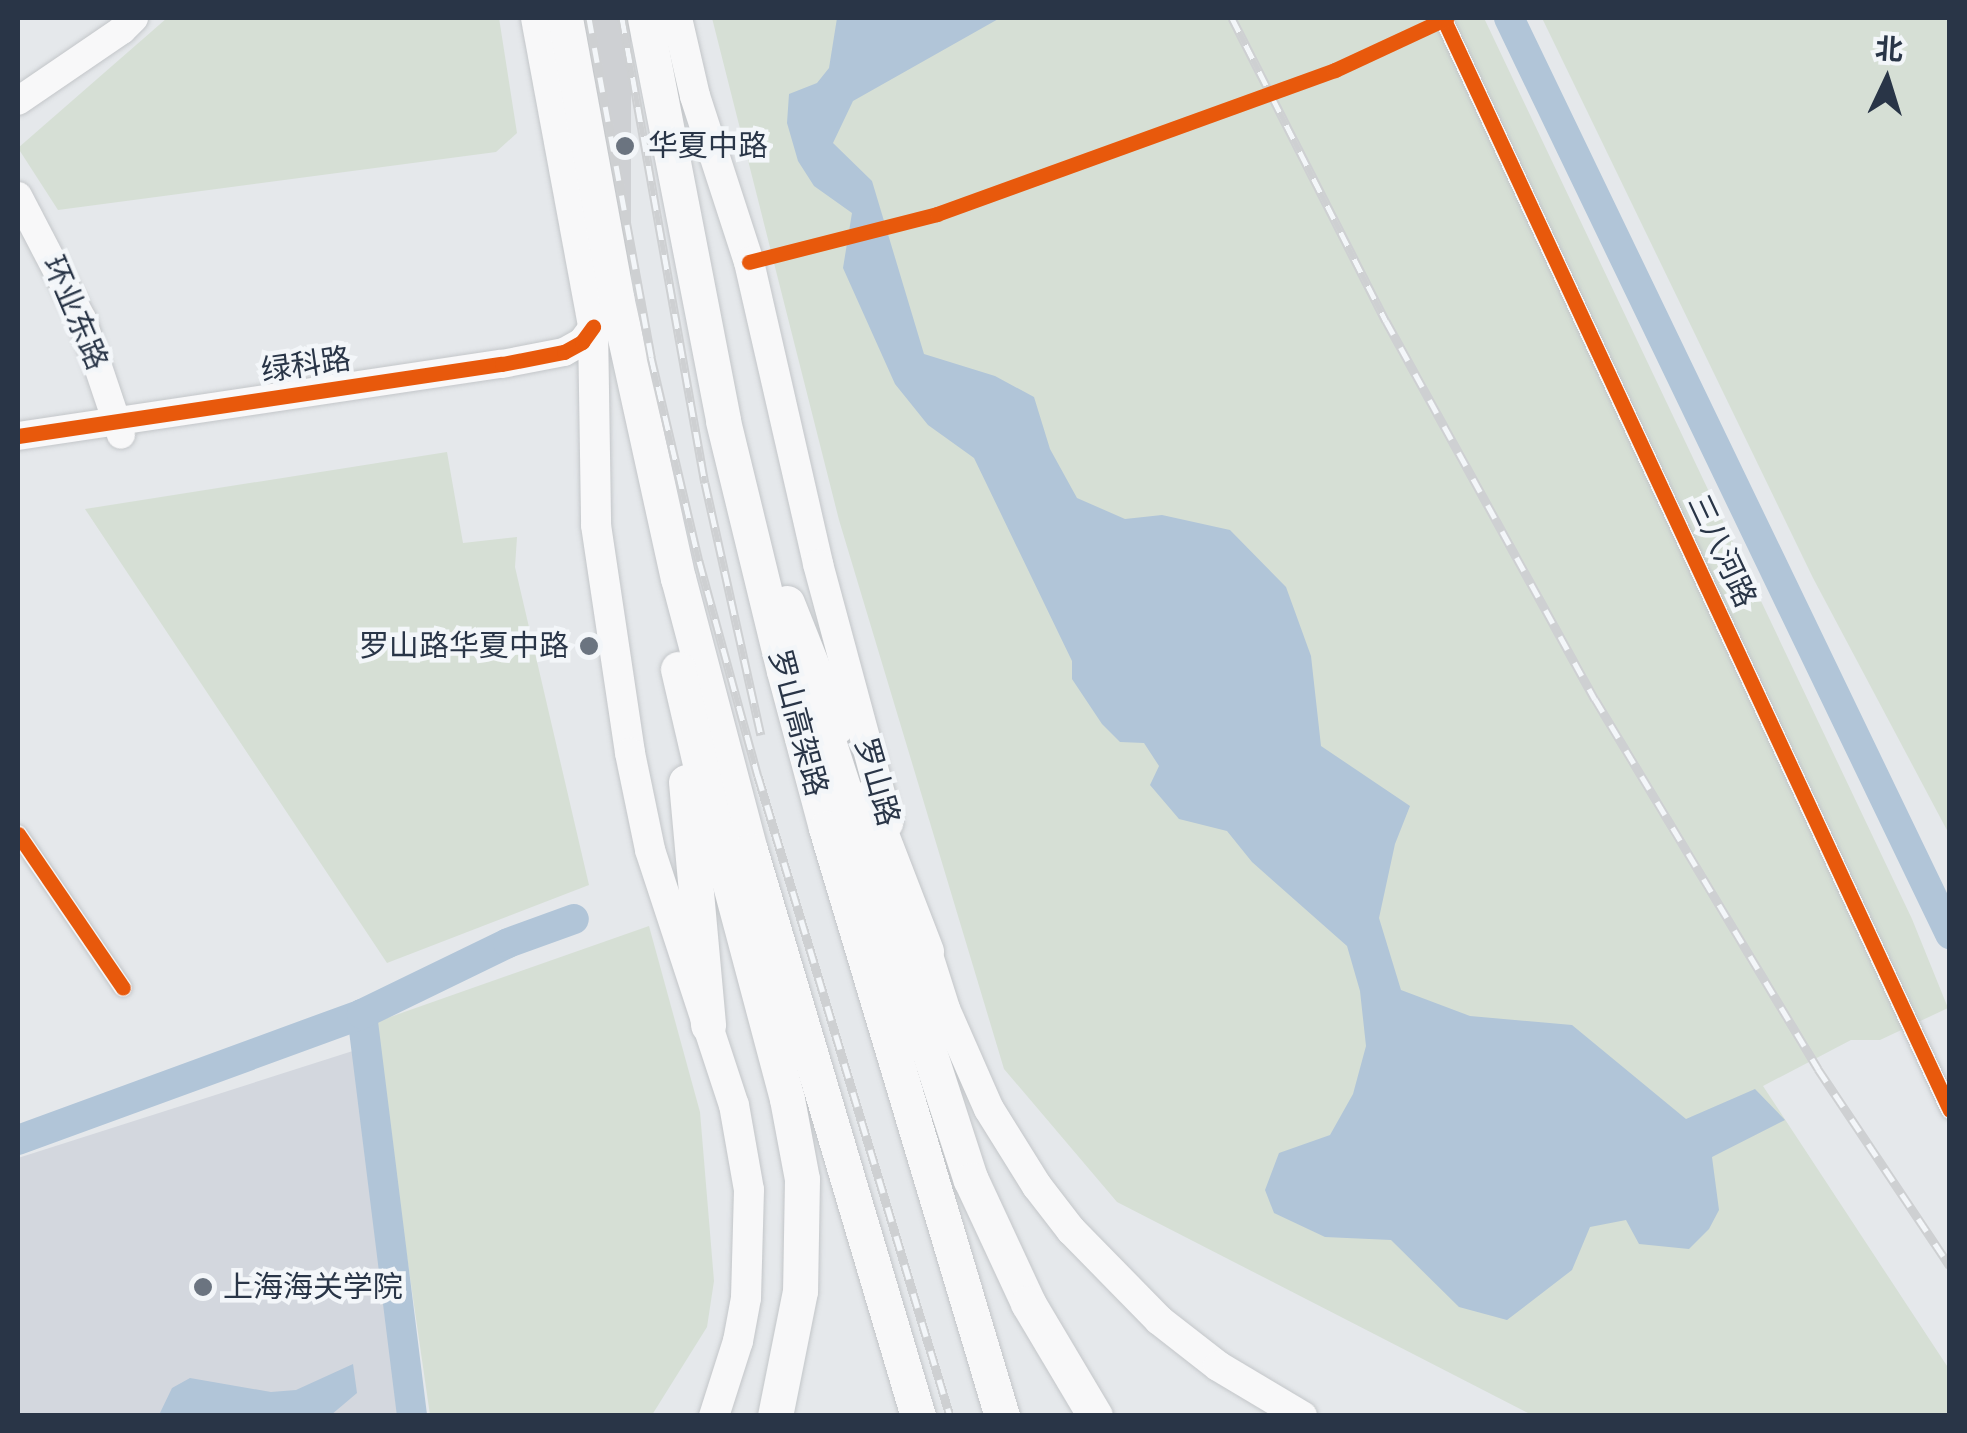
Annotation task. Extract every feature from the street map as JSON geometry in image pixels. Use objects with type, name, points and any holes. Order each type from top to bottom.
[{"type":"highway","points":[[565,18],[642,507],[716,832],[793,1127],[804,1219],[800,1291],[768,1409]]},
{"type":"highway","name":"罗山高架路","points":[[645,18],[666,144],[723,421],[780,652],[826,828],[1002,1416]]},
{"type":"highway","points":[[666,144],[769,554],[927,1052],[992,1231],[1028,1304],[1094,1416]]},
{"type":"highway","points":[[589,156],[645,438],[692,633],[750,850],[918,1416]]},
{"type":"highway","points":[[769,554],[926,951]]},
{"type":"highway","points":[[667,622],[680,707],[708,1025]]},
{"type":"highway","points":[[1028,1304],[1108,1416]]},
{"type":"main road","points":[[536,18],[593,327],[596,524],[630,753],[650,850],[734,1105],[751,1222],[746,1298],[714,1416]]},
{"type":"main road","name":"罗山路","points":[[677,18],[695,96],[749,262],[854,702],[945,1009],[989,1109],[1037,1186],[1106,1270],[1218,1366],[1302,1416]]},
{"type":"street","points":[[18,101],[134,18]]},
{"type":"street","name":"三八河路","points":[[1443,18],[1950,1110]]},
{"type":"street","name":"环业东路","points":[[18,196],[82,320],[119,428]]},
{"type":"street","name":"绿科路","points":[[18,452],[119,428],[548,355],[582,342],[593,327]]},
{"type":"street","name":"绿科路","points":[[18,436],[119,428],[596,366]]},
{"type":"street","points":[[18,834],[123,988]]},
{"type":"shaded area","points":[[167,18],[499,18],[517,133],[496,152],[58,210],[18,148]]},
{"type":"shaded area","points":[[712,18],[1484,18],[1912,919],[1948,1008],[1880,1040],[1851,1040],[1763,1086],[1949,1369],[1949,1415],[1532,1415],[1117,1202],[1004,1069],[839,520]]},
{"type":"shaded area","points":[[1542,18],[1949,18],[1949,834],[1813,578]]},
{"type":"shaded area","points":[[447,452],[463,543],[517,537],[515,567],[589,885],[387,963],[85,509]]},
{"type":"shaded area","points":[[649,926],[700,1112],[714,1281],[707,1327],[652,1415],[430,1415],[373,1023]]},
{"type":"shaded area","name":"上海海关学院","points":[[359,1049],[405,1415],[18,1415],[18,1158]]},
{"type":"water","points":[[837,18],[1000,18],[853,101],[833,143],[872,181],[924,354],[995,376],[1034,397],[1050,449],[1077,498],[1125,519],[1162,515],[1230,530],[1286,587],[1311,656],[1321,746],[1410,806],[1395,844],[1379,918],[1401,990],[1470,1016],[1572,1025],[1686,1119],[1755,1089],[1785,1120],[1712,1157],[1719,1210],[1709,1229],[1689,1249],[1639,1244],[1626,1220],[1590,1227],[1572,1270],[1507,1320],[1459,1307],[1391,1240],[1325,1237],[1274,1213],[1265,1190],[1279,1153],[1330,1135],[1353,1094],[1366,1046],[1360,991],[1347,946],[1252,862],[1227,831],[1179,819],[1150,785],[1159,766],[1144,743],[1120,742],[1102,724],[1072,679],[1072,661],[974,458],[928,425],[895,384],[843,268],[852,213],[814,186],[798,161],[787,123],[789,94],[817,83],[829,68]]},
{"type":"water","points":[[353,1364],[357,1393],[331,1415],[159,1415],[172,1388],[190,1378],[271,1392],[296,1390]]},
{"type":"building","points":[[572,18],[631,18],[631,289],[572,289]]},
{"type":"waterway","points":[[1509,18],[1950,934]]},
{"type":"waterway","points":[[18,1140],[362,1014],[508,943],[574,919]]},
{"type":"waterway","points":[[362,1014],[412,1416]]},
{"type":"railway","points":[[589,18],[651,357],[699,561],[758,776],[950,1416]]},
{"type":"railway","points":[[622,18],[705,483],[761,735]]},
{"type":"railway","points":[[1232,18],[1386,321],[1595,699],[1818,1069],[1950,1266]]},
{"type":"cycle path","points":[[1443,18],[1950,1110]]},
{"type":"cycle path","points":[[749,262],[937,214],[1335,70],[1447,18]]},
{"type":"cycle path","points":[[18,436],[502,364],[564,352],[582,342],[593,327]]},
{"type":"cycle path","points":[[18,834],[123,988]]},
{"type":"place","name":"华夏中路","points":[[625,146]]},
{"type":"place","name":"罗山路华夏中路","points":[[589,646]]},
{"type":"place","name":"上海海关学院","points":[[203,1287]]}]
